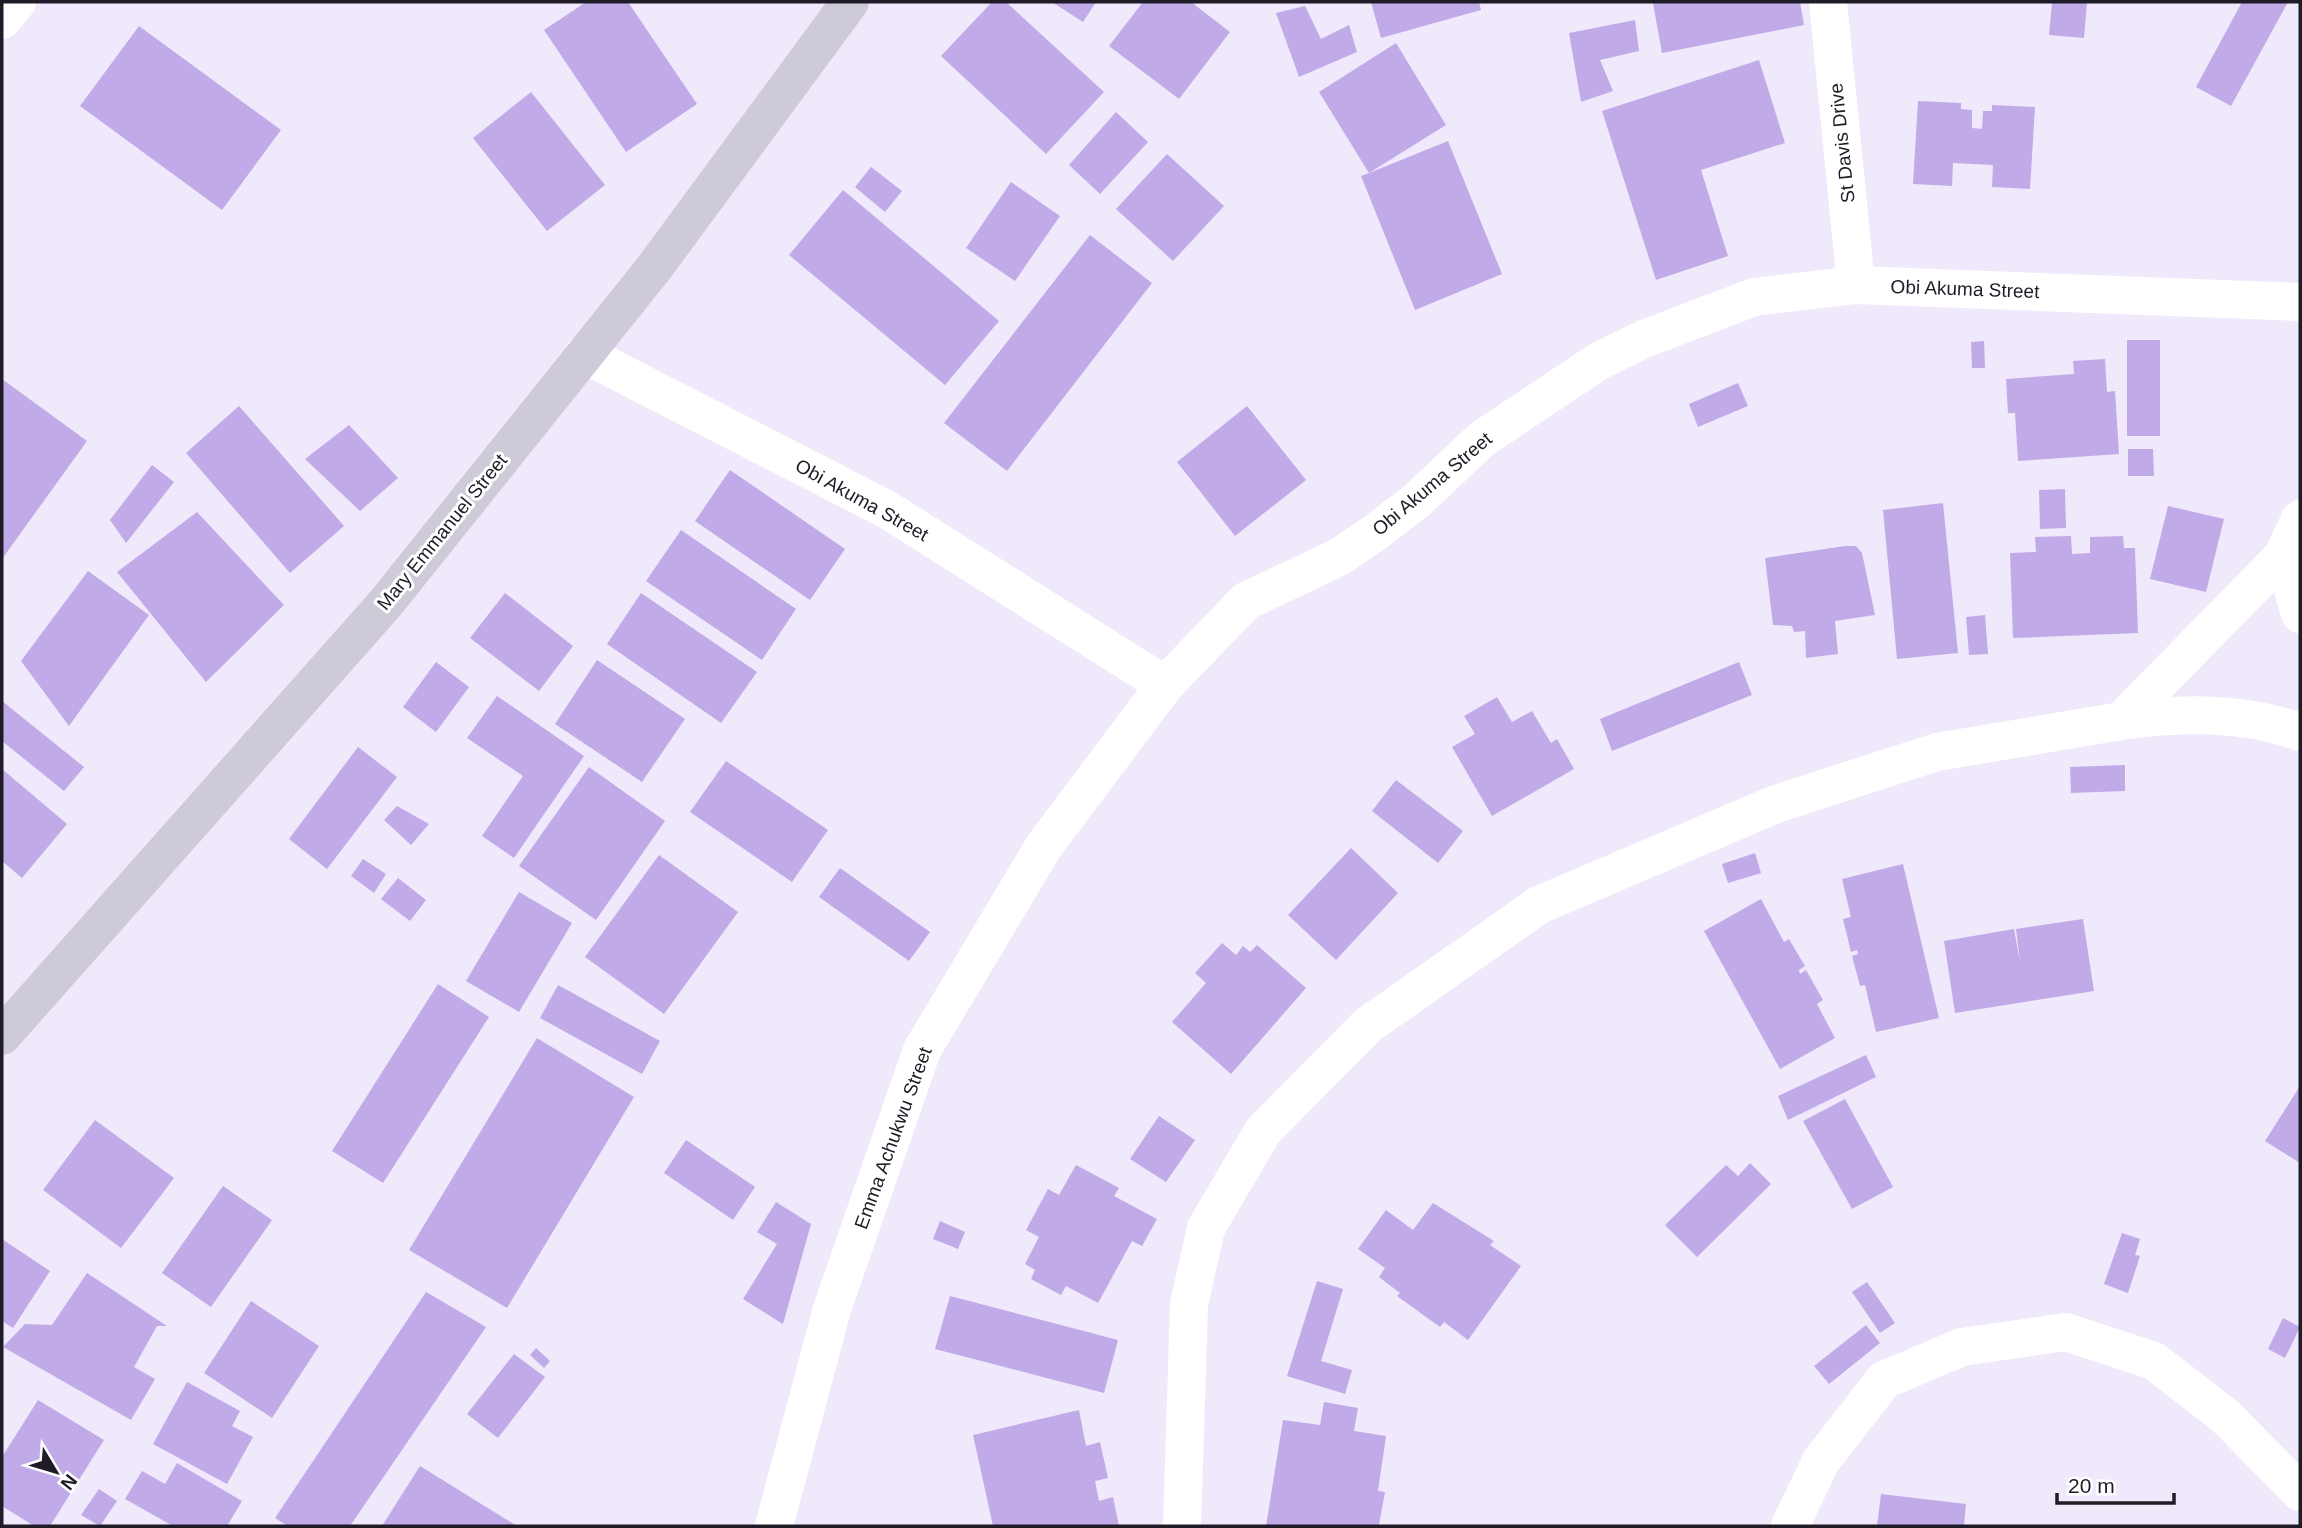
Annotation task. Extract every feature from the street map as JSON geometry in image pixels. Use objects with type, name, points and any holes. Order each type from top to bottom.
[{"type":"street","points":[[2,20],[17,2]]},
{"type":"street","name":"Mary Emmanuel Street","points":[[2,1036],[385,604],[654,268],[850,2]]},
{"type":"street","name":"St Davis Drive","points":[[1828,2],[1856,285]]},
{"type":"street","name":"Obi Akuma Street","points":[[584,354],[886,509],[1166,685],[1246,601],[1339,557],[1362,542],[1415,502],[1482,439],[1599,361],[1644,339],[1754,297],[1856,285],[2300,302]]},
{"type":"street","points":[[2120,721],[2283,556],[2300,519]]},
{"type":"street","points":[[2283,556],[2300,614]]},
{"type":"street","name":"Emma Achukwu Street","points":[[774,1526],[832,1309],[922,1050],[1044,846],[1166,685]]},
{"type":"street","points":[[1182,1526],[1189,1304],[1206,1228],[1263,1131],[1368,1025],[1539,905],[1776,804],[1937,752],[2172,714],[2226,715],[2300,732]]},
{"type":"street","points":[[1790,1526],[1821,1461],[1884,1380],[1962,1348],[2067,1332],[2154,1361],[2225,1416],[2300,1492]]},
{"type":"building","points":[[586,2],[628,2],[697,104],[626,152],[544,30]]},
{"type":"building","points":[[992,2],[1006,2],[1104,92],[1046,154],[941,56]]},
{"type":"building","points":[[1052,2],[1096,2],[1083,22]]},
{"type":"building","points":[[1143,2],[1191,2],[1230,32],[1179,99],[1109,46]]},
{"type":"building","points":[[1371,2],[1479,2],[1481,10],[1381,38]]},
{"type":"building","points":[[1800,2],[1804,25],[1662,53],[1653,3]]},
{"type":"building","points":[[2052,2],[2087,2],[2084,38],[2049,35]]},
{"type":"building","points":[[2242,2],[2288,2],[2231,106],[2196,87]]},
{"type":"building","points":[[1305,6],[1321,39],[1349,25],[1357,52],[1299,77],[1276,13]]},
{"type":"building","points":[[1635,20],[1639,51],[1600,60],[1613,91],[1581,102],[1569,33]]},
{"type":"building","points":[[139,26],[281,130],[222,210],[80,106]]},
{"type":"building","points":[[1396,43],[1446,125],[1369,173],[1319,92]]},
{"type":"building","points":[[1759,60],[1785,143],[1701,170],[1728,256],[1656,280],[1602,111]]},
{"type":"building","points":[[531,92],[605,185],[547,231],[473,138]]},
{"type":"building","points":[[1918,101],[1961,103],[1961,109],[1972,110],[1972,128],[1982,129],[1983,111],[1992,111],[1992,105],[2035,107],[2030,189],[1992,187],[1993,165],[1953,163],[1952,186],[1913,184]]},
{"type":"building","points":[[1116,112],[1148,142],[1100,194],[1069,165]]},
{"type":"building","points":[[1448,141],[1502,274],[1415,310],[1361,176]]},
{"type":"building","points":[[1167,154],[1224,206],[1173,261],[1116,209]]},
{"type":"building","points":[[871,167],[902,191],[885,212],[855,187]]},
{"type":"building","points":[[1011,182],[1060,216],[1015,281],[966,248]]},
{"type":"building","points":[[843,190],[999,321],[945,385],[789,255]]},
{"type":"building","points":[[1090,235],[1152,283],[1007,471],[944,423]]},
{"type":"building","points":[[2127,340],[2160,340],[2160,436],[2127,436]]},
{"type":"building","points":[[1984,341],[1985,368],[1972,368],[1971,342]]},
{"type":"building","points":[[2105,359],[2107,392],[2115,391],[2119,454],[2018,461],[2015,413],[2008,413],[2006,379],[2074,374],[2073,361]]},
{"type":"building","points":[[2,379],[87,441],[2,559]]},
{"type":"building","points":[[1738,383],[1748,406],[1698,427],[1689,404]]},
{"type":"building","points":[[239,406],[344,526],[290,573],[186,453]]},
{"type":"building","points":[[1247,406],[1306,480],[1235,536],[1177,462]]},
{"type":"building","points":[[349,425],[398,478],[360,511],[305,459]]},
{"type":"building","points":[[2128,449],[2153,449],[2154,476],[2128,476]]},
{"type":"building","points":[[152,465],[174,482],[126,543],[110,520]]},
{"type":"building","points":[[730,470],[845,549],[810,600],[695,521]]},
{"type":"building","points":[[2065,489],[2066,528],[2040,529],[2039,490]]},
{"type":"building","points":[[1943,503],[1958,653],[1897,659],[1883,510]]},
{"type":"building","points":[[2168,506],[2224,519],[2206,592],[2150,579]]},
{"type":"building","points":[[197,512],[284,605],[206,682],[117,572]]},
{"type":"building","points":[[681,530],[796,609],[762,660],[646,581]]},
{"type":"building","points":[[2071,536],[2072,554],[2090,553],[2090,537],[2123,536],[2124,548],[2135,548],[2138,633],[2013,638],[2010,553],[2036,552],[2035,537]]},
{"type":"building","points":[[1856,546],[1862,553],[1875,615],[1835,621],[1838,654],[1806,658],[1805,631],[1794,632],[1792,626],[1773,625],[1765,558]]},
{"type":"building","points":[[88,571],[149,615],[69,726],[21,661]]},
{"type":"building","points":[[505,593],[573,646],[539,691],[470,638]]},
{"type":"building","points":[[641,593],[757,672],[721,723],[607,644]]},
{"type":"building","points":[[1985,615],[1988,654],[1969,655],[1966,617]]},
{"type":"building","points":[[597,660],[685,719],[642,782],[555,724]]},
{"type":"building","points":[[436,662],[469,687],[436,732],[403,707]]},
{"type":"building","points":[[1739,662],[1752,695],[1612,751],[1600,719]]},
{"type":"building","points":[[497,696],[584,756],[514,858],[482,836],[523,776],[467,738]]},
{"type":"building","points":[[1497,697],[1512,722],[1532,711],[1551,743],[1557,739],[1574,769],[1492,816],[1452,747],[1475,734],[1464,716]]},
{"type":"building","points":[[2,701],[84,767],[64,791],[2,741]]},
{"type":"building","points":[[358,747],[397,777],[327,869],[289,839]]},
{"type":"building","points":[[726,761],[828,830],[792,882],[690,812]]},
{"type":"building","points":[[2125,765],[2125,791],[2071,793],[2070,767]]},
{"type":"building","points":[[589,767],[665,821],[596,920],[519,866]]},
{"type":"building","points":[[2,769],[67,824],[22,878],[2,861]]},
{"type":"building","points":[[1396,780],[1463,831],[1438,863],[1372,811]]},
{"type":"building","points":[[397,806],[429,824],[411,845],[384,820]]},
{"type":"building","points":[[1351,848],[1398,893],[1336,960],[1288,915]]},
{"type":"building","points":[[1755,853],[1761,873],[1728,883],[1722,864]]},
{"type":"building","points":[[659,855],[738,912],[664,1014],[585,957]]},
{"type":"building","points":[[363,859],[386,874],[374,893],[351,876]]},
{"type":"building","points":[[1903,864],[1939,1018],[1876,1032],[1865,985],[1860,986],[1852,956],[1858,954],[1857,950],[1851,952],[1843,919],[1851,917],[1842,879]]},
{"type":"building","points":[[840,868],[930,932],[909,961],[819,897]]},
{"type":"building","points":[[398,878],[426,900],[410,921],[381,899]]},
{"type":"building","points":[[519,892],[572,923],[519,1012],[466,981]]},
{"type":"building","points":[[1761,899],[1784,942],[1789,939],[1805,966],[1799,970],[1800,974],[1806,970],[1823,1000],[1817,1004],[1835,1038],[1780,1069],[1704,931]]},
{"type":"building","points":[[2083,919],[2094,991],[1955,1013],[1944,941],[2014,929],[2020,962],[2016,929]]},
{"type":"building","points":[[1222,943],[1236,955],[1243,946],[1250,952],[1257,945],[1306,988],[1231,1074],[1172,1022],[1206,983],[1195,973]]},
{"type":"building","points":[[438,984],[489,1017],[383,1183],[332,1151]]},
{"type":"building","points":[[558,985],[660,1041],[642,1074],[540,1018]]},
{"type":"building","points":[[537,1038],[634,1097],[507,1308],[409,1250]]},
{"type":"building","points":[[1866,1055],[1876,1077],[1788,1120],[1778,1096]]},
{"type":"building","points":[[2300,1086],[2300,1163],[2265,1141]]},
{"type":"building","points":[[1845,1099],[1893,1187],[1852,1209],[1803,1121]]},
{"type":"building","points":[[1159,1116],[1195,1140],[1166,1182],[1130,1159]]},
{"type":"building","points":[[95,1120],[174,1178],[121,1248],[43,1190]]},
{"type":"building","points":[[686,1140],[755,1187],[733,1220],[664,1173]]},
{"type":"building","points":[[1750,1163],[1771,1184],[1697,1257],[1665,1225],[1726,1165],[1738,1176]]},
{"type":"building","points":[[1076,1165],[1119,1188],[1114,1196],[1157,1219],[1142,1246],[1132,1241],[1098,1303],[1066,1286],[1061,1295],[1031,1279],[1035,1270],[1025,1264],[1039,1237],[1026,1230],[1048,1189],[1059,1195]]},
{"type":"building","points":[[223,1186],[272,1220],[211,1307],[162,1273]]},
{"type":"building","points":[[776,1202],[811,1224],[783,1324],[743,1299],[777,1244],[757,1232]]},
{"type":"building","points":[[1433,1203],[1494,1241],[1490,1245],[1521,1266],[1468,1340],[1444,1322],[1440,1327],[1397,1296],[1400,1293],[1379,1277],[1385,1268],[1358,1249],[1386,1210],[1413,1230]]},
{"type":"building","points":[[940,1221],[965,1232],[958,1249],[933,1239]]},
{"type":"building","points":[[2122,1233],[2140,1239],[2135,1255],[2140,1256],[2128,1293],[2104,1284]]},
{"type":"building","points":[[2,1239],[50,1271],[13,1328],[2,1321]]},
{"type":"building","points":[[87,1273],[167,1326],[157,1326],[134,1367],[155,1379],[131,1420],[3,1347],[25,1324],[52,1325]]},
{"type":"building","points":[[1317,1281],[1343,1289],[1321,1361],[1352,1370],[1345,1394],[1287,1376]]},
{"type":"building","points":[[1867,1282],[1895,1323],[1880,1333],[1852,1292]]},
{"type":"building","points":[[426,1292],[486,1327],[350,1526],[288,1526],[275,1518]]},
{"type":"building","points":[[950,1296],[1118,1340],[1104,1393],[935,1349]]},
{"type":"building","points":[[251,1301],[319,1346],[272,1418],[204,1373]]},
{"type":"building","points":[[2283,1318],[2300,1327],[2285,1358],[2268,1349]]},
{"type":"building","points":[[1866,1325],[1880,1343],[1829,1384],[1814,1366]]},
{"type":"building","points":[[536,1348],[550,1361],[544,1368],[530,1355]]},
{"type":"building","points":[[514,1354],[545,1377],[498,1438],[467,1414]]},
{"type":"building","points":[[187,1382],[240,1411],[232,1426],[253,1437],[227,1484],[153,1444]]},
{"type":"building","points":[[38,1400],[104,1440],[50,1526],[34,1526],[2,1506],[2,1457]]},
{"type":"building","points":[[1324,1402],[1358,1408],[1354,1431],[1386,1436],[1378,1491],[1385,1492],[1379,1525],[1266,1526],[1283,1420],[1320,1425]]},
{"type":"building","points":[[1079,1410],[1086,1446],[1100,1442],[1108,1478],[1095,1481],[1099,1501],[1113,1497],[1119,1526],[993,1526],[973,1435]]},
{"type":"building","points":[[177,1463],[242,1501],[227,1526],[173,1526],[125,1499],[142,1471],[165,1484]]},
{"type":"building","points":[[420,1466],[517,1526],[382,1526]]},
{"type":"building","points":[[99,1489],[117,1501],[100,1526],[81,1515]]},
{"type":"building","points":[[1881,1494],[1966,1504],[1964,1526],[1877,1526]]}]
